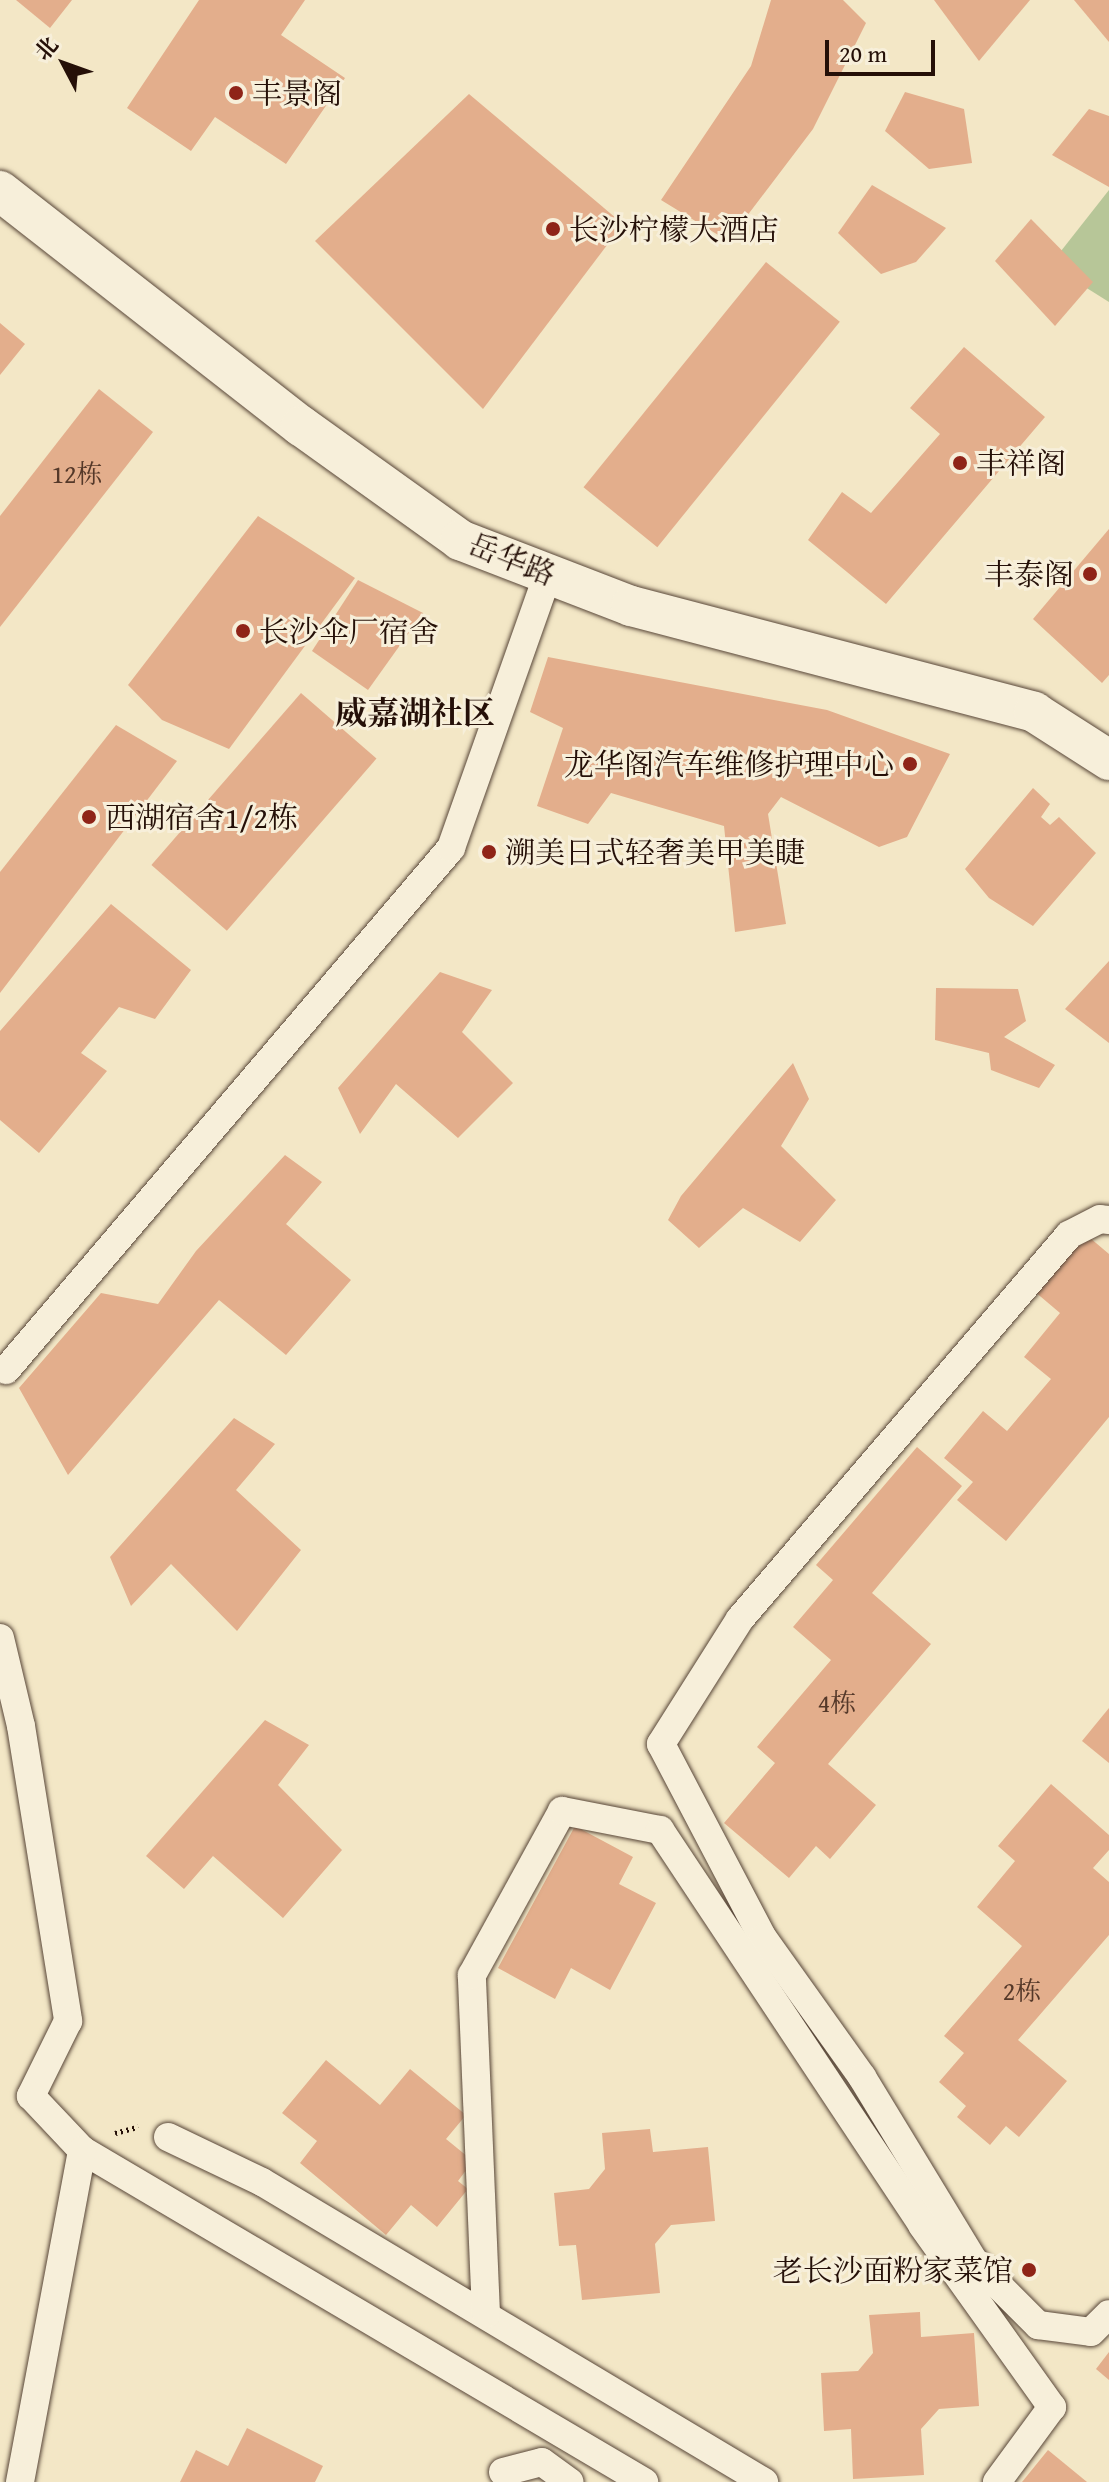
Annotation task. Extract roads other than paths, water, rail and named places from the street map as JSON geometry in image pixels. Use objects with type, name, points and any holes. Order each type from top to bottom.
[{"type":"street","name":"岳华路","points":[[0,191],[301,426],[460,540],[631,606],[1034,712],[1109,760]]},
{"type":"street","points":[[6,1370],[451,848],[548,574]]},
{"type":"street","points":[[1109,1220],[1100,1219],[1069,1235],[740,1619],[661,1744],[763,1938],[862,2077],[974,2261],[1038,2325],[1091,2332],[1109,2314]]},
{"type":"street","points":[[0,1638],[21,1726],[68,2021],[31,2096],[82,2150],[644,2482]]},
{"type":"street","points":[[486,2314],[472,1975],[562,1811],[660,1830],[922,2225],[1052,2407],[997,2482]]},
{"type":"street","points":[[168,2137],[262,2182],[764,2482]]},
{"type":"street","points":[[20,2482],[82,2150]]},
{"type":"street","points":[[503,2472],[542,2462],[570,2482]]},
{"type":"place","name":"丰景阁","points":[[236,93]]},
{"type":"place","name":"长沙柠檬大酒店","points":[[553,229]]},
{"type":"place","name":"丰祥阁","points":[[960,463]]},
{"type":"place","name":"丰泰阁","points":[[1090,574]]},
{"type":"place","name":"长沙伞厂宿舍","points":[[243,631]]},
{"type":"place","name":"龙华阁汽车维修护理中心","points":[[910,764]]},
{"type":"place","name":"西湖宿舍1/2栋","points":[[89,817]]},
{"type":"place","name":"溯美日式轻奢美甲美睫","points":[[489,852]]},
{"type":"place","name":"老长沙面粉家菜馆","points":[[1029,2270]]},
{"type":"district","name":"威嘉湖社区","points":[[415,713]]}]
